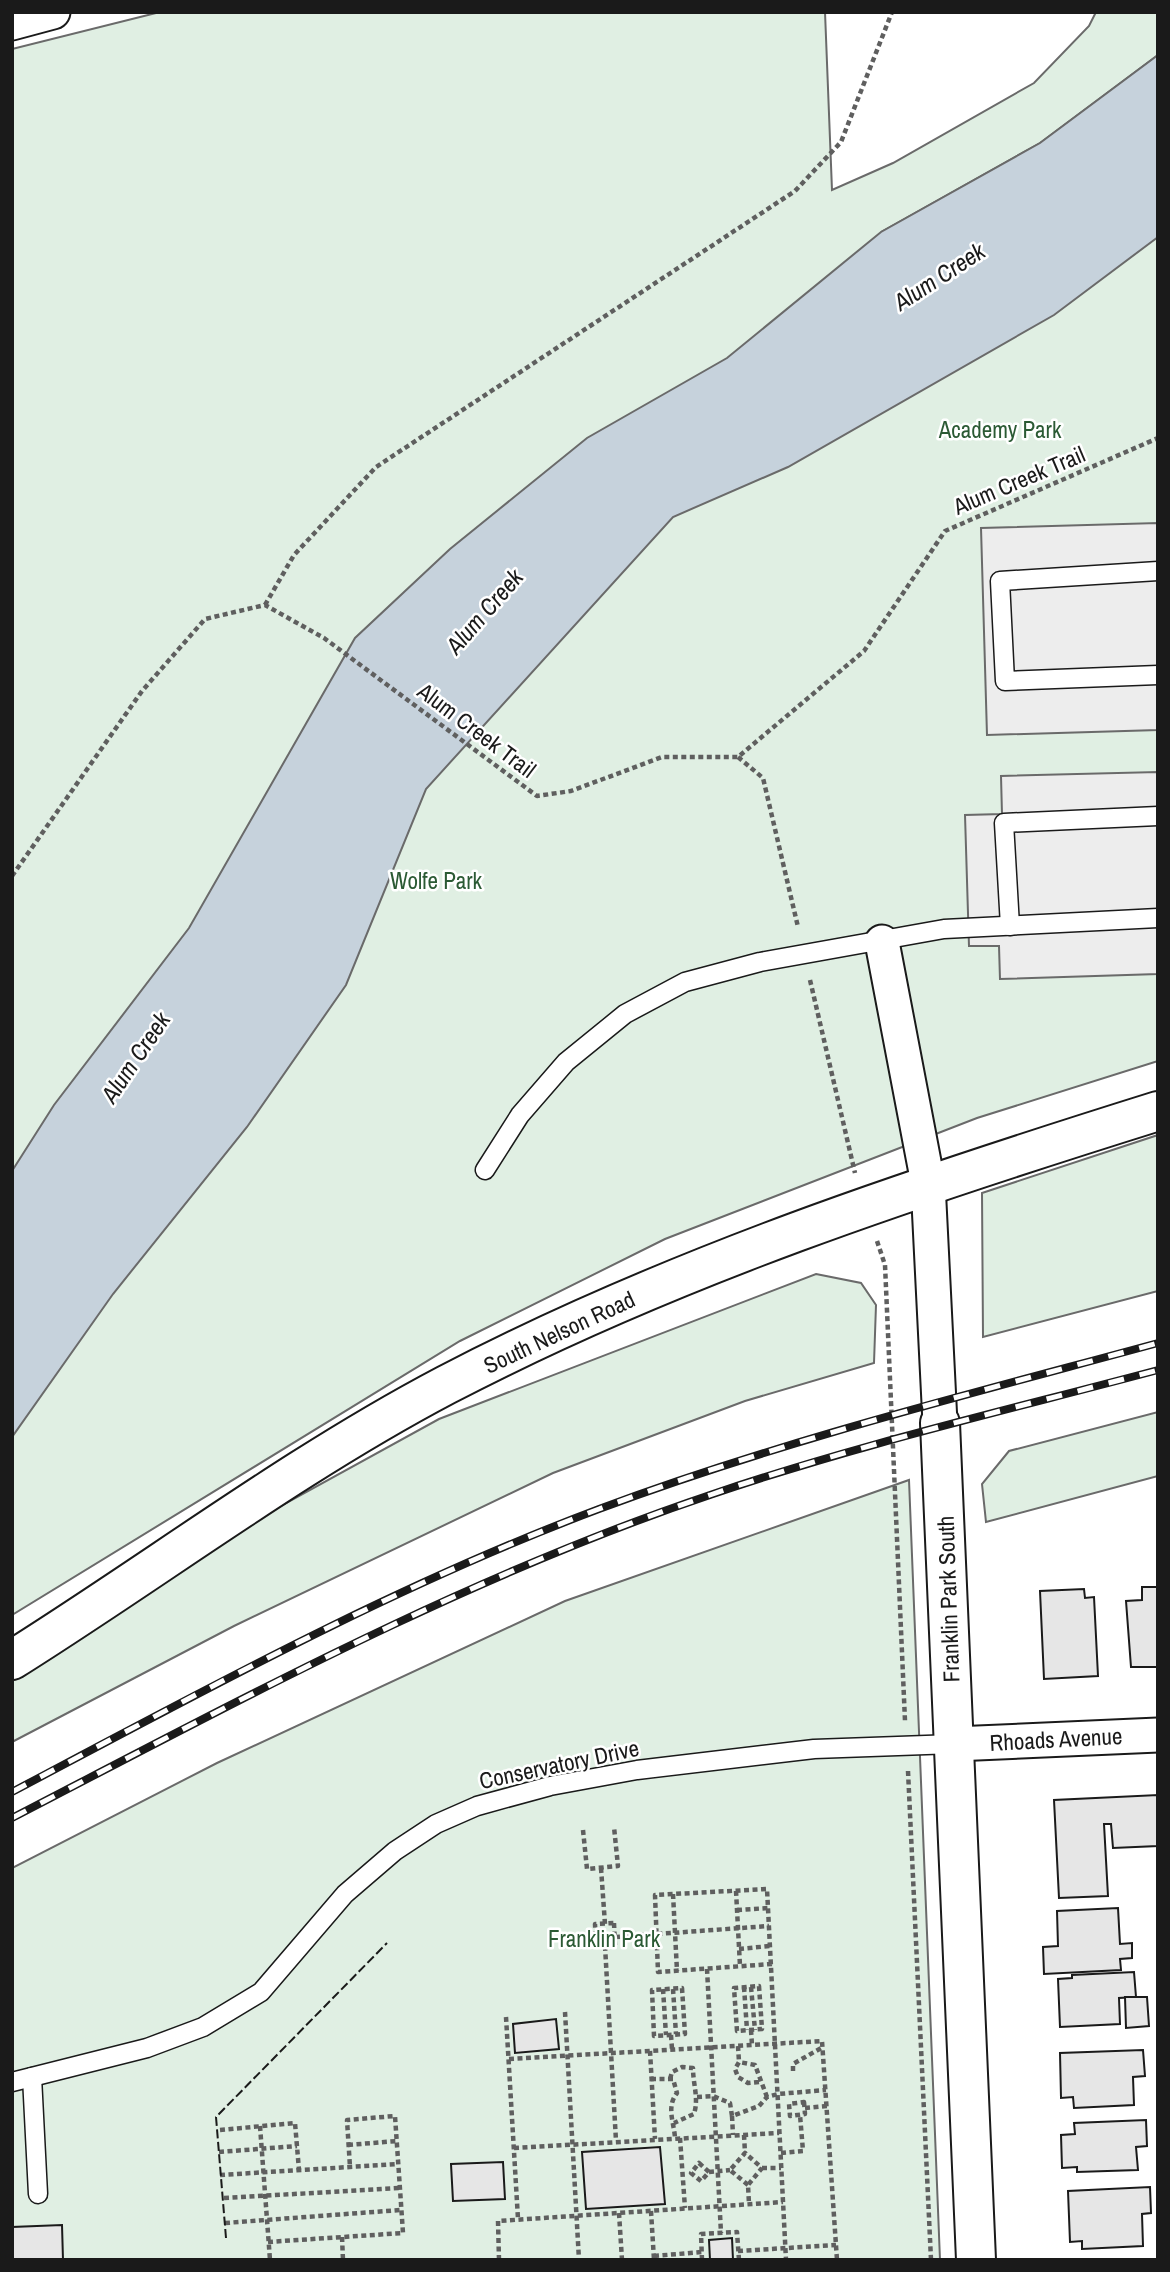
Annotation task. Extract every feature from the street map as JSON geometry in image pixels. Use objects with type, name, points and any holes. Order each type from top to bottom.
[{"type":"main road","name":"South Nelson Road","points":[[12,1660],[292,1475],[446,1385],[594,1314],[928,1184],[1158,1111]]},
{"type":"main road","name":"Franklin Park South","points":[[940,1423],[976,2260]]},
{"type":"street","points":[[12,23],[53,12]]},
{"type":"street","name":"Franklin Park South","points":[[882,942],[928,1184],[940,1423]]},
{"type":"street","name":"Rhoads Avenue","points":[[954,1744],[1158,1735]]},
{"type":"lane","points":[[1158,571],[1000,581],[1005,681],[1158,675]]},
{"type":"lane","points":[[1010,926],[1004,823],[1158,816]]},
{"type":"lane","points":[[485,1170],[520,1115],[566,1062],[625,1014],[685,982],[760,962],[944,929],[1158,918]]},
{"type":"lane","name":"Conservatory Drive","points":[[12,2082],[147,2048],[203,2027],[261,1992],[345,1894],[394,1851],[436,1824],[477,1807],[550,1786],[637,1770],[814,1749],[954,1744]]},
{"type":"lane","points":[[32,2077],[38,2194]]},
{"type":"path","points":[[12,876],[142,691],[205,619],[265,605],[294,555],[376,467],[795,191],[841,142],[892,12]]},
{"type":"path","name":"Alum Creek Trail","points":[[265,605],[324,638],[537,796],[571,791],[662,757],[738,757],[864,651],[945,531],[1158,438]]},
{"type":"path","points":[[738,757],[764,778],[866,1207],[885,1265],[931,2260]]},
{"type":"path","points":[[583,1830],[587,1870],[618,1866],[614,1827]]},
{"type":"path","points":[[601,1868],[605,1924]]},
{"type":"path","points":[[772,1964],[658,1972],[655,1895],[767,1889],[772,1964],[786,2260]]},
{"type":"path","points":[[736,1891],[740,1966]]},
{"type":"path","points":[[673,1894],[677,1971]]},
{"type":"path","points":[[737,1910],[769,1908]]},
{"type":"path","points":[[614,1923],[615,1945],[596,1946],[595,1924],[605,1924],[614,1923]]},
{"type":"path","points":[[615,1937],[769,1926]]},
{"type":"path","points":[[550,1939],[596,1936]]},
{"type":"path","points":[[605,1945],[616,2141]]},
{"type":"path","points":[[739,1949],[770,1946]]},
{"type":"path","points":[[707,1969],[721,2233]]},
{"type":"path","points":[[759,1986],[762,2029],[737,2031],[734,1988],[744,1987],[759,1986]]},
{"type":"path","points":[[744,1987],[752,2045]]},
{"type":"path","points":[[682,1988],[685,2034],[654,2036],[652,1990],[673,1989],[682,1988]]},
{"type":"path","points":[[663,1989],[672,2049]]},
{"type":"path","points":[[671,2035],[673,1989]]},
{"type":"path","points":[[565,2012],[579,2260]]},
{"type":"path","points":[[506,2017],[518,2219]]},
{"type":"path","points":[[509,2059],[822,2041],[837,2260]]},
{"type":"path","points":[[738,2046],[737,2077],[748,2083],[759,2082]]},
{"type":"path","points":[[793,2071],[793,2064],[823,2047]]},
{"type":"path","points":[[650,2051],[655,2139]]},
{"type":"path","points":[[739,2062],[755,2066],[767,2097]]},
{"type":"path","points":[[670,2079],[672,2072],[682,2067],[693,2068],[697,2097],[694,2114],[674,2123]]},
{"type":"path","points":[[651,2079],[673,2079],[677,2093],[670,2110],[678,2138],[685,2208]]},
{"type":"path","points":[[732,2116],[759,2106],[767,2097],[778,2094],[826,2091]]},
{"type":"path","points":[[697,2097],[713,2096],[730,2103],[733,2135]]},
{"type":"path","points":[[804,2102],[805,2115],[800,2115],[790,2116],[789,2104],[804,2102]]},
{"type":"path","points":[[805,2108],[827,2106]]},
{"type":"path","points":[[781,2153],[803,2151],[800,2115]]},
{"type":"path","points":[[268,2242],[403,2233],[395,2116],[346,2120],[350,2167]]},
{"type":"path","points":[[220,2130],[295,2123],[299,2170]]},
{"type":"path","points":[[260,2126],[270,2260]]},
{"type":"path","points":[[514,2147],[779,2133]]},
{"type":"path","points":[[691,2172],[701,2181],[709,2172],[730,2170],[745,2153],[744,2134]]},
{"type":"path","points":[[348,2145],[397,2141]]},
{"type":"path","points":[[219,2152],[297,2146]]},
{"type":"path","points":[[745,2153],[762,2168],[781,2168]]},
{"type":"path","points":[[683,2173],[691,2172],[699,2163],[709,2172]]},
{"type":"path","points":[[220,2175],[398,2164]]},
{"type":"path","points":[[749,2204],[748,2185],[762,2168]]},
{"type":"path","points":[[730,2170],[748,2185]]},
{"type":"path","points":[[224,2198],[400,2188]]},
{"type":"path","points":[[499,2260],[498,2221],[783,2202]]},
{"type":"path","points":[[225,2223],[401,2210]]},
{"type":"path","points":[[651,2211],[654,2258],[702,2252]]},
{"type":"path","points":[[619,2213],[622,2260]]},
{"type":"path","points":[[702,2260],[701,2234],[737,2232],[739,2260]]},
{"type":"path","points":[[342,2237],[343,2260]]},
{"type":"path","points":[[738,2251],[836,2245]]},
{"type":"green space","name":"Wolfe Park","points":[[160,12],[825,12],[832,190],[893,163],[1034,83],[1089,26],[1096,12],[1158,12],[1158,55],[1040,143],[881,232],[1158,134],[1158,1061],[977,1118],[665,1239],[460,1341],[12,1615],[12,49]]},
{"type":"green space","points":[[1158,1135],[1158,1291],[983,1337],[982,1193]]},
{"type":"green space","points":[[816,1274],[861,1283],[876,1305],[874,1363],[745,1401],[553,1473],[234,1626],[12,1742],[12,1676],[277,1508],[439,1419]]},
{"type":"green space","points":[[1158,1412],[1158,1476],[986,1522],[982,1484],[1009,1451]]},
{"type":"green space","name":"Franklin Park","points":[[909,1480],[940,2260],[12,2260],[12,1868],[217,1763],[565,1601]]},
{"type":"shaded area","points":[[1158,523],[1158,730],[987,735],[981,528]]},
{"type":"shaded area","points":[[1158,772],[1158,974],[1000,979],[999,946],[969,946],[965,815],[1002,814],[1001,776]]},
{"type":"water","name":"Alum Creek","points":[[1158,55],[1158,237],[1054,315],[788,467],[673,517],[426,789],[346,985],[247,1127],[113,1294],[12,1437],[12,1171],[54,1105],[189,928],[355,638],[450,549],[587,438],[727,358],[881,232],[1040,143]]},
{"type":"building","points":[[1142,1587],[1158,1587],[1158,1667],[1131,1667],[1126,1601],[1142,1600]]},
{"type":"building","points":[[1084,1589],[1085,1598],[1094,1597],[1098,1676],[1044,1679],[1040,1591]]},
{"type":"building","points":[[1158,1795],[1158,1846],[1113,1848],[1111,1824],[1104,1824],[1108,1896],[1059,1898],[1054,1800]]},
{"type":"building","points":[[1118,1908],[1120,1944],[1132,1943],[1132,1958],[1120,1959],[1121,1970],[1044,1974],[1043,1947],[1058,1946],[1057,1911]]},
{"type":"building","points":[[1134,1972],[1136,1997],[1119,1998],[1120,2024],[1060,2027],[1058,1979],[1072,1978],[1072,1975]]},
{"type":"building","points":[[1125,1997],[1147,1997],[1149,2026],[1126,2028]]},
{"type":"building","points":[[556,2019],[559,2049],[515,2053],[513,2024]]},
{"type":"building","points":[[1143,2050],[1145,2076],[1133,2077],[1134,2105],[1074,2108],[1073,2097],[1061,2098],[1060,2053]]},
{"type":"building","points":[[1146,2120],[1147,2146],[1136,2147],[1138,2170],[1077,2172],[1077,2167],[1062,2168],[1061,2135],[1075,2134],[1074,2123]]},
{"type":"building","points":[[660,2147],[665,2204],[586,2209],[582,2152]]},
{"type":"building","points":[[503,2162],[505,2199],[453,2201],[451,2164]]},
{"type":"building","points":[[1150,2187],[1151,2213],[1142,2214],[1143,2246],[1082,2249],[1082,2241],[1070,2242],[1068,2191]]},
{"type":"building","points":[[62,2225],[63,2260],[12,2260],[12,2227]]},
{"type":"building","points":[[732,2238],[733,2260],[710,2260],[709,2240]]},
{"type":"railway","points":[[12,1792],[228,1678],[374,1605],[448,1571],[599,1509],[806,1440],[1158,1343]]},
{"type":"railway","points":[[12,1818],[355,1643],[530,1563],[619,1528],[820,1460],[1158,1370]]},
{"type":"fence","points":[[226,2238],[216,2117],[387,1943]]},
{"type":"park label","name":"Academy Park","points":[[1000,429]]}]
